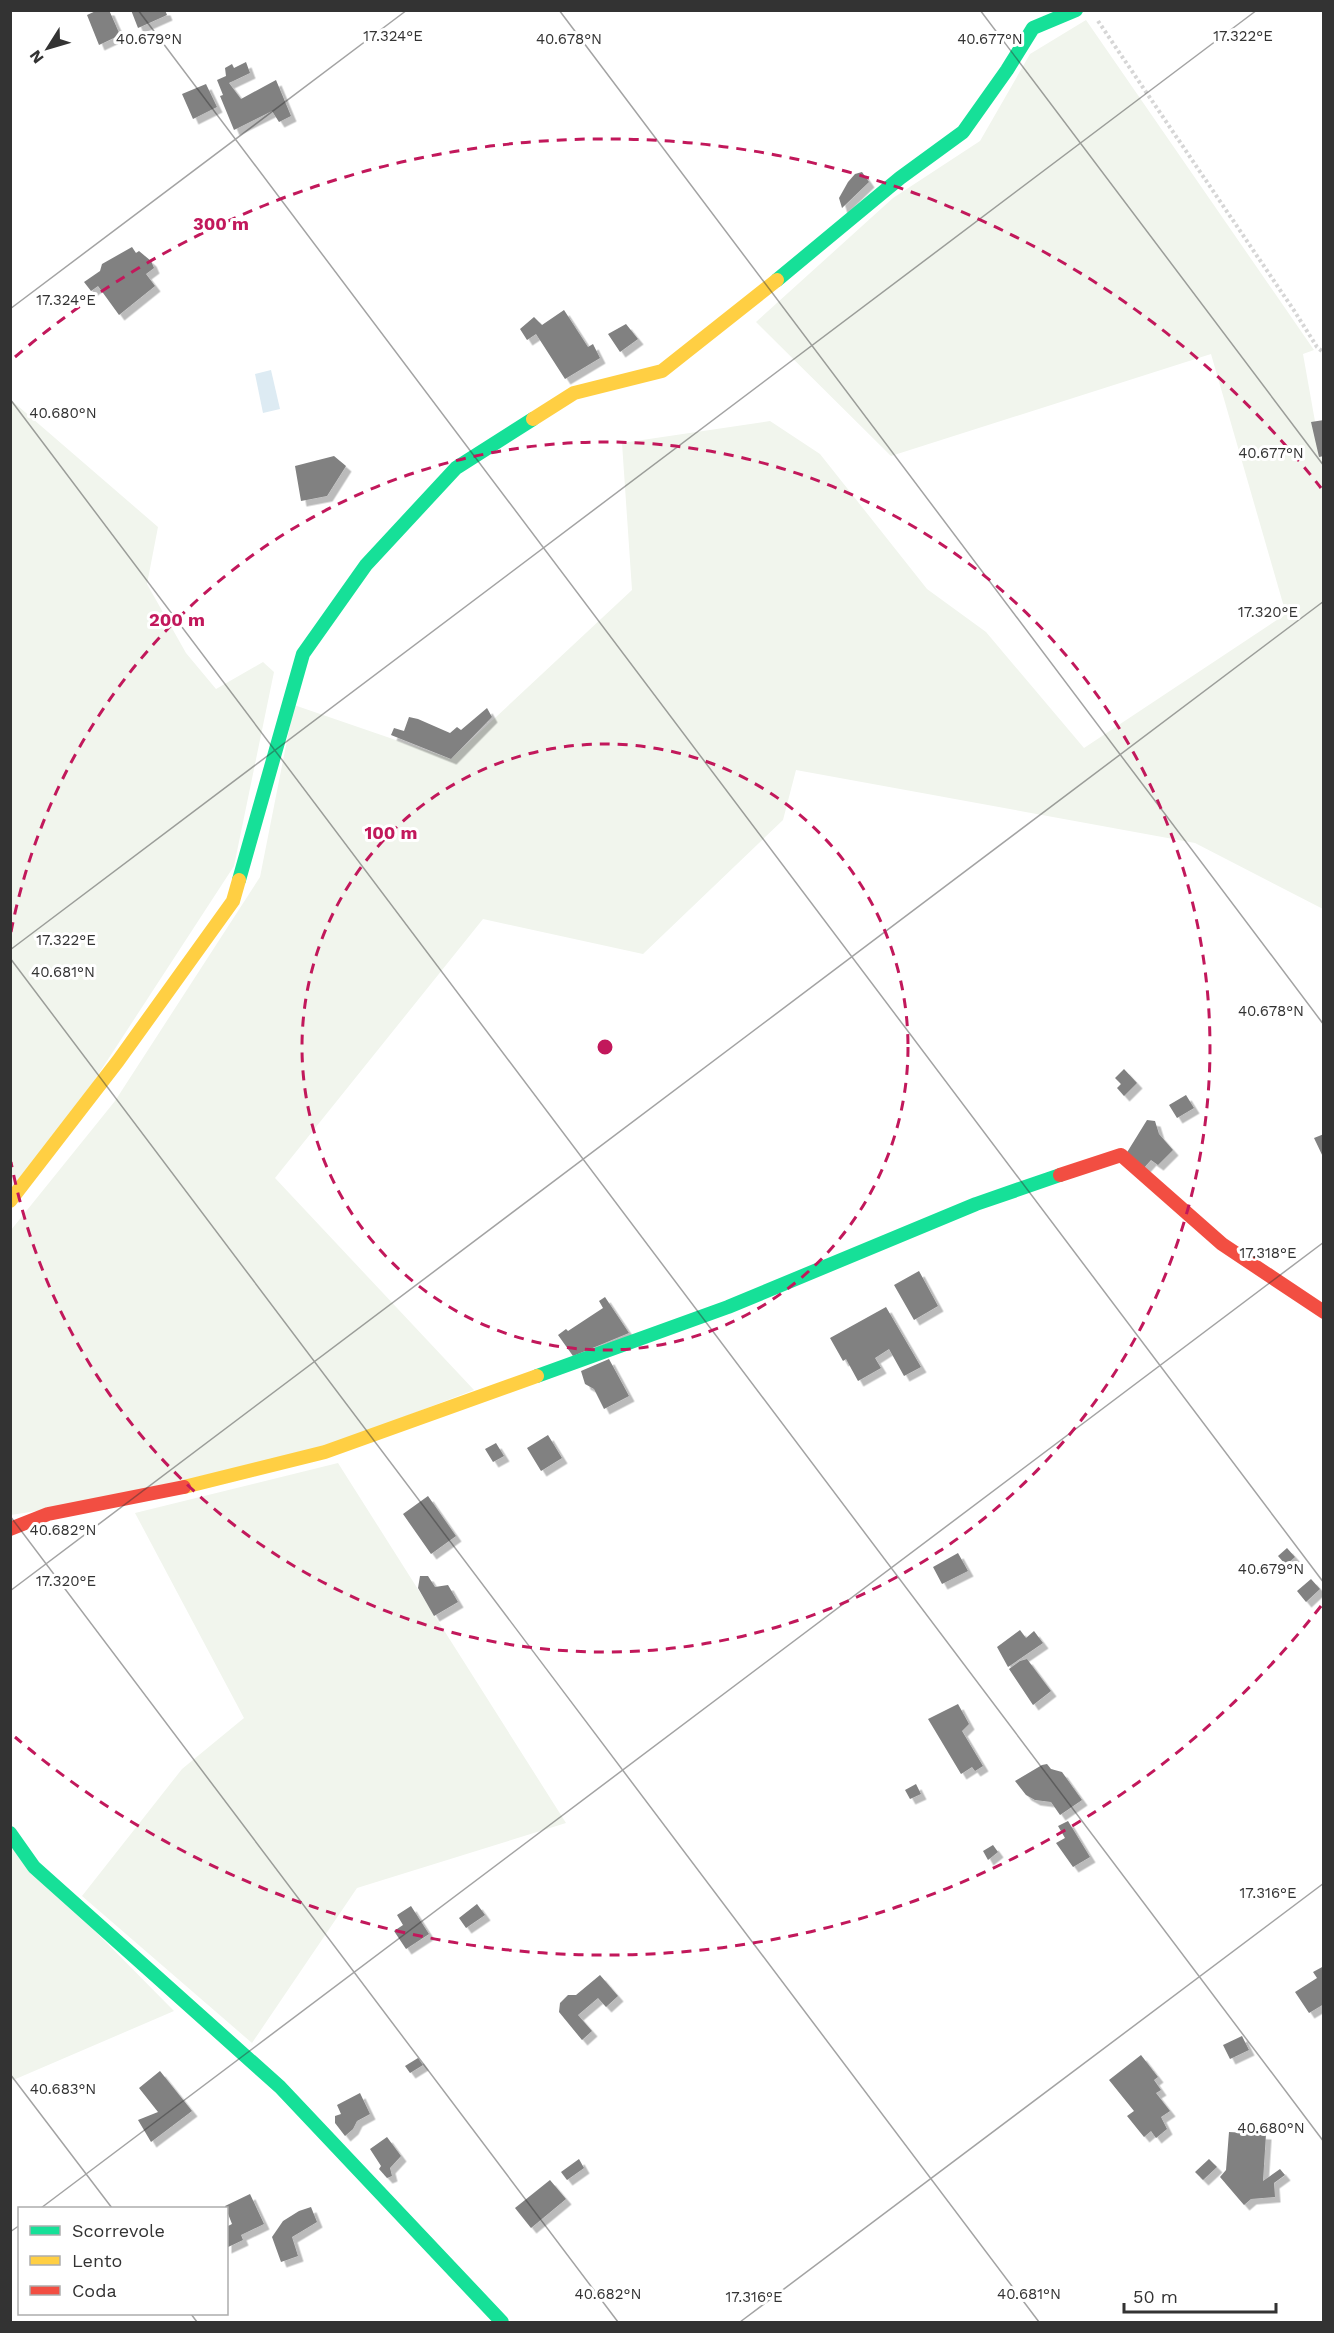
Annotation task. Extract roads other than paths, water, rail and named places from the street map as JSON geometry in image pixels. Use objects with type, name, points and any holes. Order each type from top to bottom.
[{"type":"street","points":[[10,1201],[118,1062],[233,901],[303,654],[366,565],[456,468],[574,393],[662,371],[730,318],[900,178],[963,132],[1034,28],[1076,10]]},
{"type":"street","points":[[10,1529],[48,1514],[165,1491],[325,1452],[728,1306],[976,1204],[1121,1155],[1222,1244],[1323,1312]]},
{"type":"street","points":[[10,1833],[34,1867],[280,2087],[502,2322]]}]
